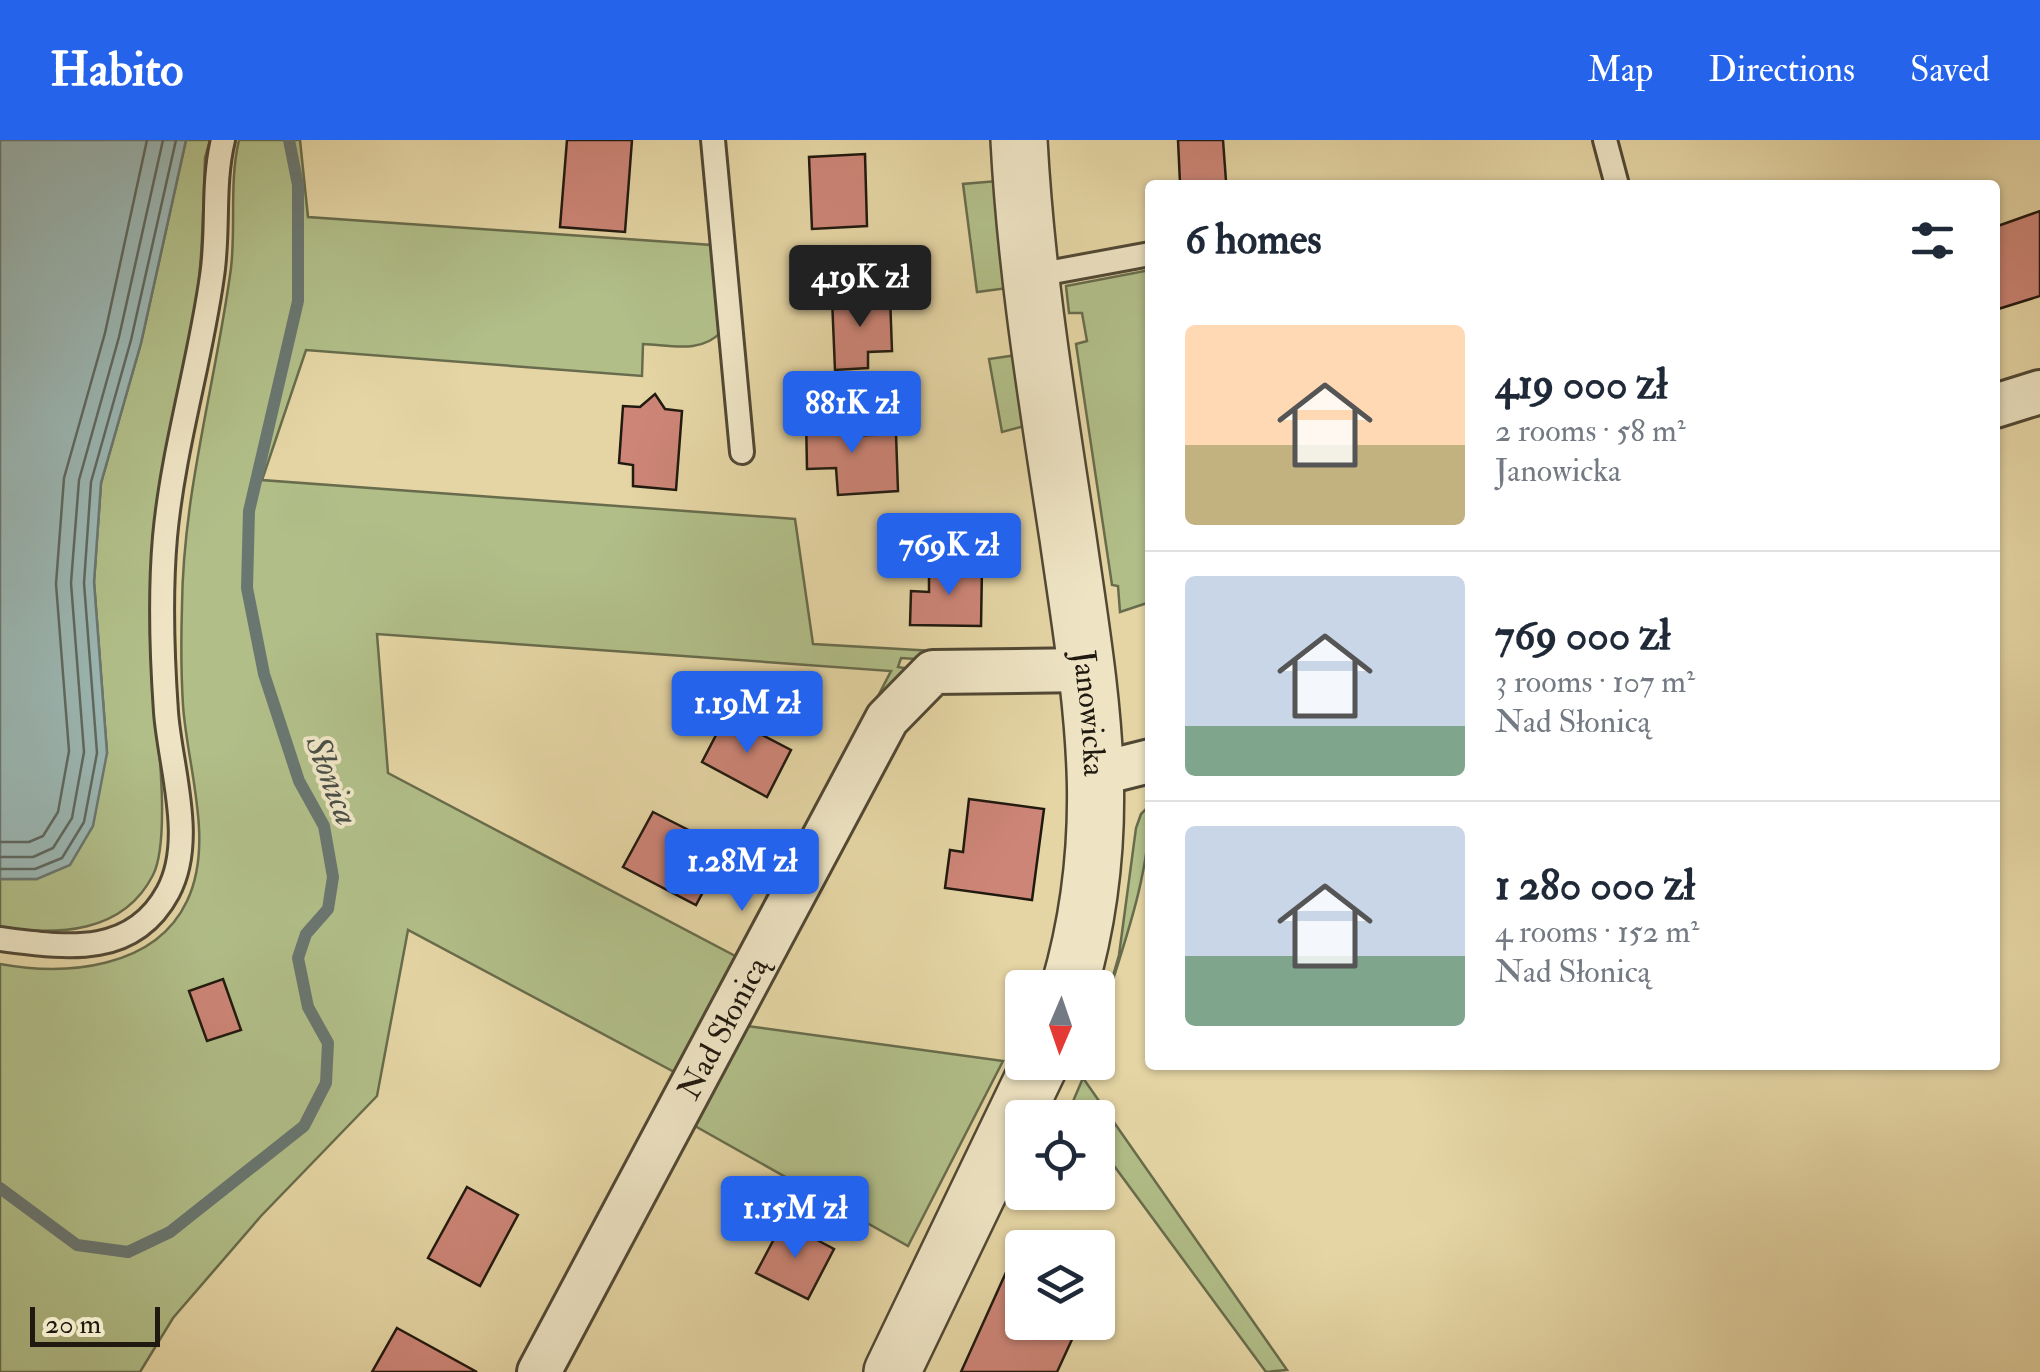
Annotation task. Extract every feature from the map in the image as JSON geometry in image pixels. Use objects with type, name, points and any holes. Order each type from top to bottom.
[{"type":"street","name":"Janowicka","points":[[1020,140],[1031,276],[1098,774],[1093,869],[1073,970]]},
{"type":"street","points":[[2000,404],[2040,392]]},
{"type":"street","name":"Nad Słonicą","points":[[538,1372],[888,719],[934,672],[1087,670]]},
{"type":"street","points":[[1098,774],[1145,762]]},
{"type":"street","points":[[892,1372],[1032,1080]]},
{"type":"lane","points":[[0,939],[69,946],[106,943],[134,931],[152,915],[170,890],[178,863],[180,825],[166,713],[165,537],[213,271],[222,140]]},
{"type":"lane","points":[[713,140],[742,452]]},
{"type":"lane","points":[[1605,140],[1615,180]]},
{"type":"lane","points":[[1031,276],[1145,255]]},
{"type":"green space","points":[[186,140],[210,140],[205,158],[195,317],[164,482],[151,588],[151,650],[162,792],[159,854],[153,875],[140,895],[107,920],[66,930],[0,928],[0,879],[37,879],[107,753],[94,582],[101,483],[141,343]]},
{"type":"green space","points":[[239,140],[300,140],[308,217],[712,245],[721,332],[695,346],[643,344],[642,376],[306,350],[262,480],[795,519],[813,644],[1041,657],[949,661],[901,658],[898,667],[923,671],[852,746],[891,671],[377,634],[388,773],[739,958],[525,1372],[517,1372],[676,1073],[408,930],[377,1096],[261,1216],[173,1318],[140,1372],[0,1372],[0,964],[26,968],[80,967],[131,954],[154,941],[172,924],[187,901],[195,878],[199,829],[182,681],[184,563],[194,479],[231,268]]},
{"type":"green space","points":[[997,181],[1008,288],[977,292],[963,184]]},
{"type":"green space","points":[[1145,271],[1145,604],[1120,612],[1118,586],[1112,585],[1076,344],[1087,341],[1082,313],[1069,313],[1066,286]]},
{"type":"green space","points":[[1017,355],[1028,425],[1002,432],[989,359]]},
{"type":"green space","points":[[1145,810],[1145,862],[1115,974],[1119,955],[1136,828]]},
{"type":"green space","points":[[747,1026],[1003,1061],[908,1246],[695,1126]]},
{"type":"green space","points":[[1084,1080],[1098,1100],[1074,1100]]},
{"type":"green space","points":[[1115,1124],[1287,1370],[1266,1372],[1115,1167]]},
{"type":"water","points":[[0,140],[186,140],[141,343],[101,483],[94,582],[107,753],[93,826],[70,865],[37,879],[0,879]]},
{"type":"building","points":[[567,140],[632,140],[625,232],[560,227]]},
{"type":"building","points":[[1178,140],[1223,140],[1226,180],[1180,180]]},
{"type":"building","points":[[865,154],[867,226],[812,229],[809,157]]},
{"type":"building","points":[[2040,211],[2040,296],[2000,308],[2000,225]]},
{"type":"building","points":[[890,296],[892,351],[868,352],[868,368],[835,370],[832,298]]},
{"type":"building","points":[[655,394],[665,409],[682,411],[676,490],[633,486],[633,465],[619,463],[623,406],[640,407]]},
{"type":"building","points":[[844,416],[846,436],[896,434],[898,491],[838,495],[836,468],[807,469],[806,417]]},
{"type":"building","points":[[929,567],[982,567],[981,626],[910,625],[911,591],[929,592]]},
{"type":"building","points":[[726,716],[791,750],[767,797],[702,762]]},
{"type":"building","points":[[969,799],[1044,809],[1032,900],[945,888],[950,850],[963,852]]},
{"type":"building","points":[[653,812],[726,849],[696,905],[623,867]]},
{"type":"building","points":[[223,979],[241,1030],[207,1041],[189,991]]},
{"type":"building","points":[[467,1187],[518,1215],[480,1286],[428,1258]]},
{"type":"building","points":[[783,1222],[834,1249],[808,1299],[756,1273]]},
{"type":"building","points":[[1005,1275],[1005,1340],[1072,1340],[1057,1372],[961,1372]]},
{"type":"building","points":[[397,1328],[477,1372],[372,1372]]},
{"type":"waterway","name":"Słonica","points":[[0,1188],[77,1245],[128,1252],[170,1232],[304,1126],[326,1083],[328,1043],[308,1007],[298,958],[306,934],[328,909],[333,877],[324,826],[299,781],[264,674],[247,588],[249,511],[298,301],[298,185],[289,140]]}]
